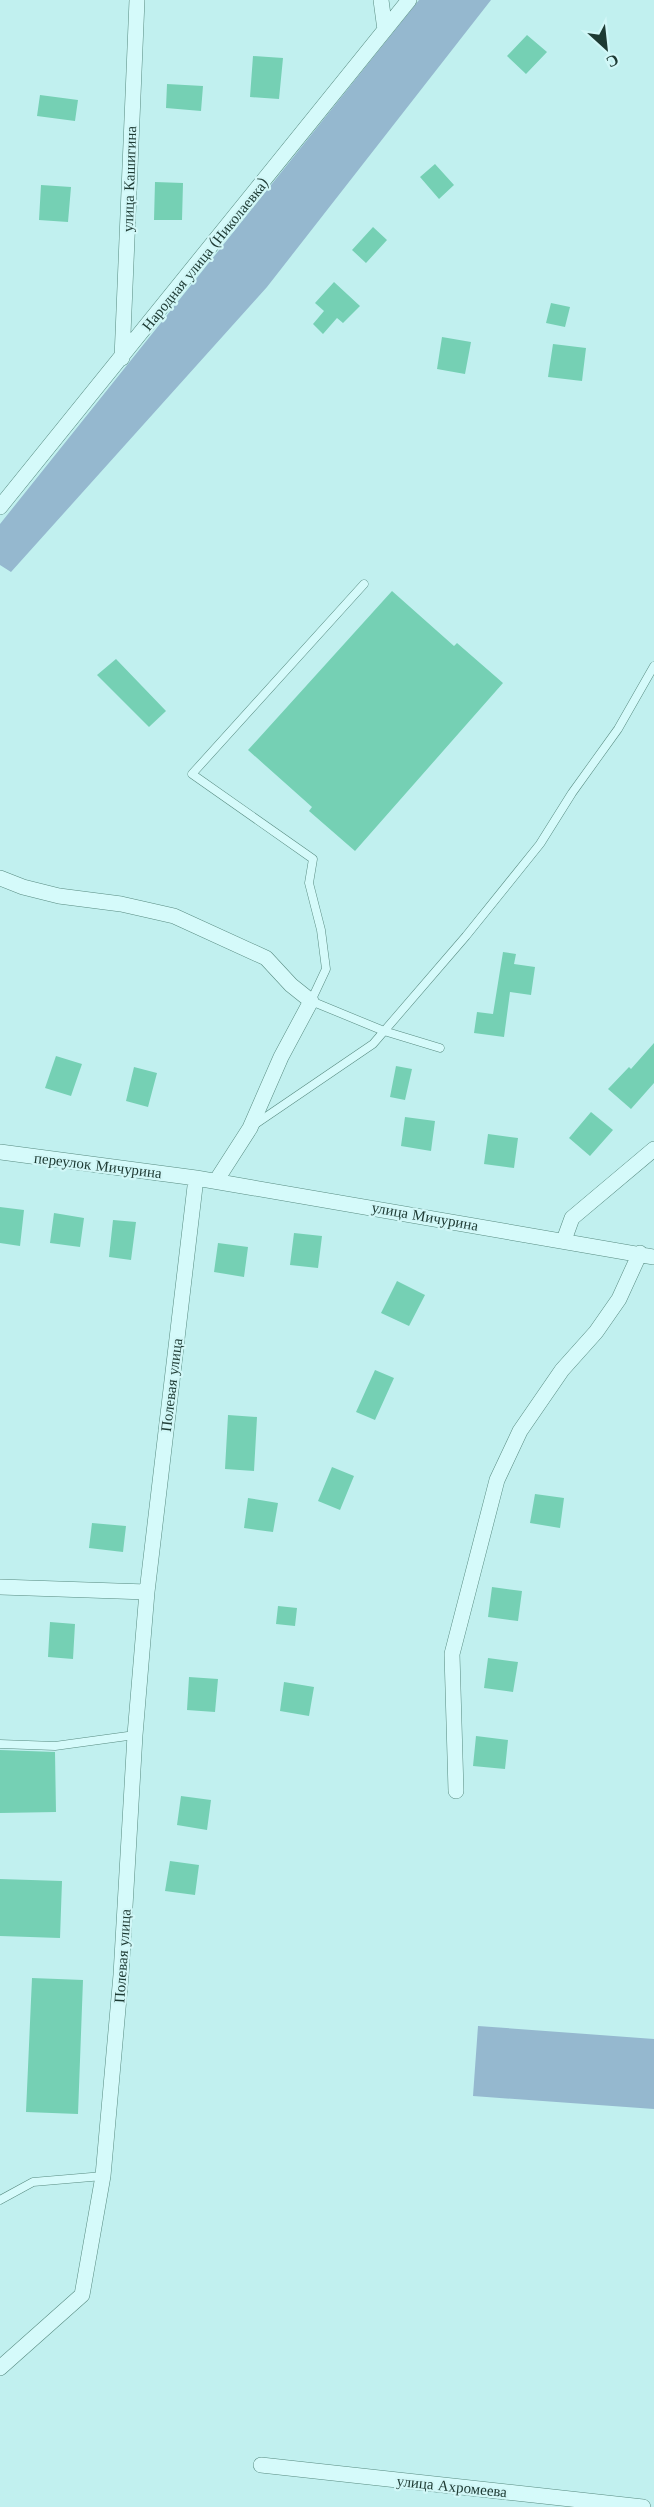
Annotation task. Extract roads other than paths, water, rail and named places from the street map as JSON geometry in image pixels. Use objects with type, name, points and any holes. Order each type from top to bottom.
[{"type":"street","name":"улица Кашигина","points":[[122,358],[137,0]]},
{"type":"street","points":[[381,0],[385,30]]},
{"type":"street","name":"Народная улица (Николаевка)","points":[[0,507],[409,0]]},
{"type":"street","points":[[0,878],[23,887],[59,896],[121,904],[174,916],[266,958],[291,985],[311,1001],[281,1057],[250,1128],[216,1181]]},
{"type":"street","points":[[564,1240],[572,1218],[654,1149]]},
{"type":"street","name":"переулок Мичурина","points":[[0,1152],[196,1178]]},
{"type":"street","name":"улица Мичурина","points":[[196,1178],[647,1255]]},
{"type":"street","name":"Полевая улица","points":[[0,2368],[82,2295],[103,2176],[121,1976],[135,1735],[147,1592],[196,1178]]},
{"type":"street","points":[[456,1791],[452,1654],[497,1480],[520,1431],[562,1370],[596,1332],[620,1299],[647,1255]]},
{"type":"street","points":[[0,1587],[147,1592]]},
{"type":"street","name":"улица Ахромеева","points":[[261,2465],[643,2507]]},
{"type":"lane","points":[[364,584],[192,774],[313,859],[309,883],[321,930],[327,969],[311,1001],[384,1031],[440,1048]]},
{"type":"lane","points":[[250,1128],[373,1044],[466,936],[540,844],[572,793],[618,729],[654,666]]},
{"type":"lane","points":[[0,1744],[55,1746],[135,1735]]},
{"type":"lane","points":[[0,2200],[33,2181],[103,2176]]}]
